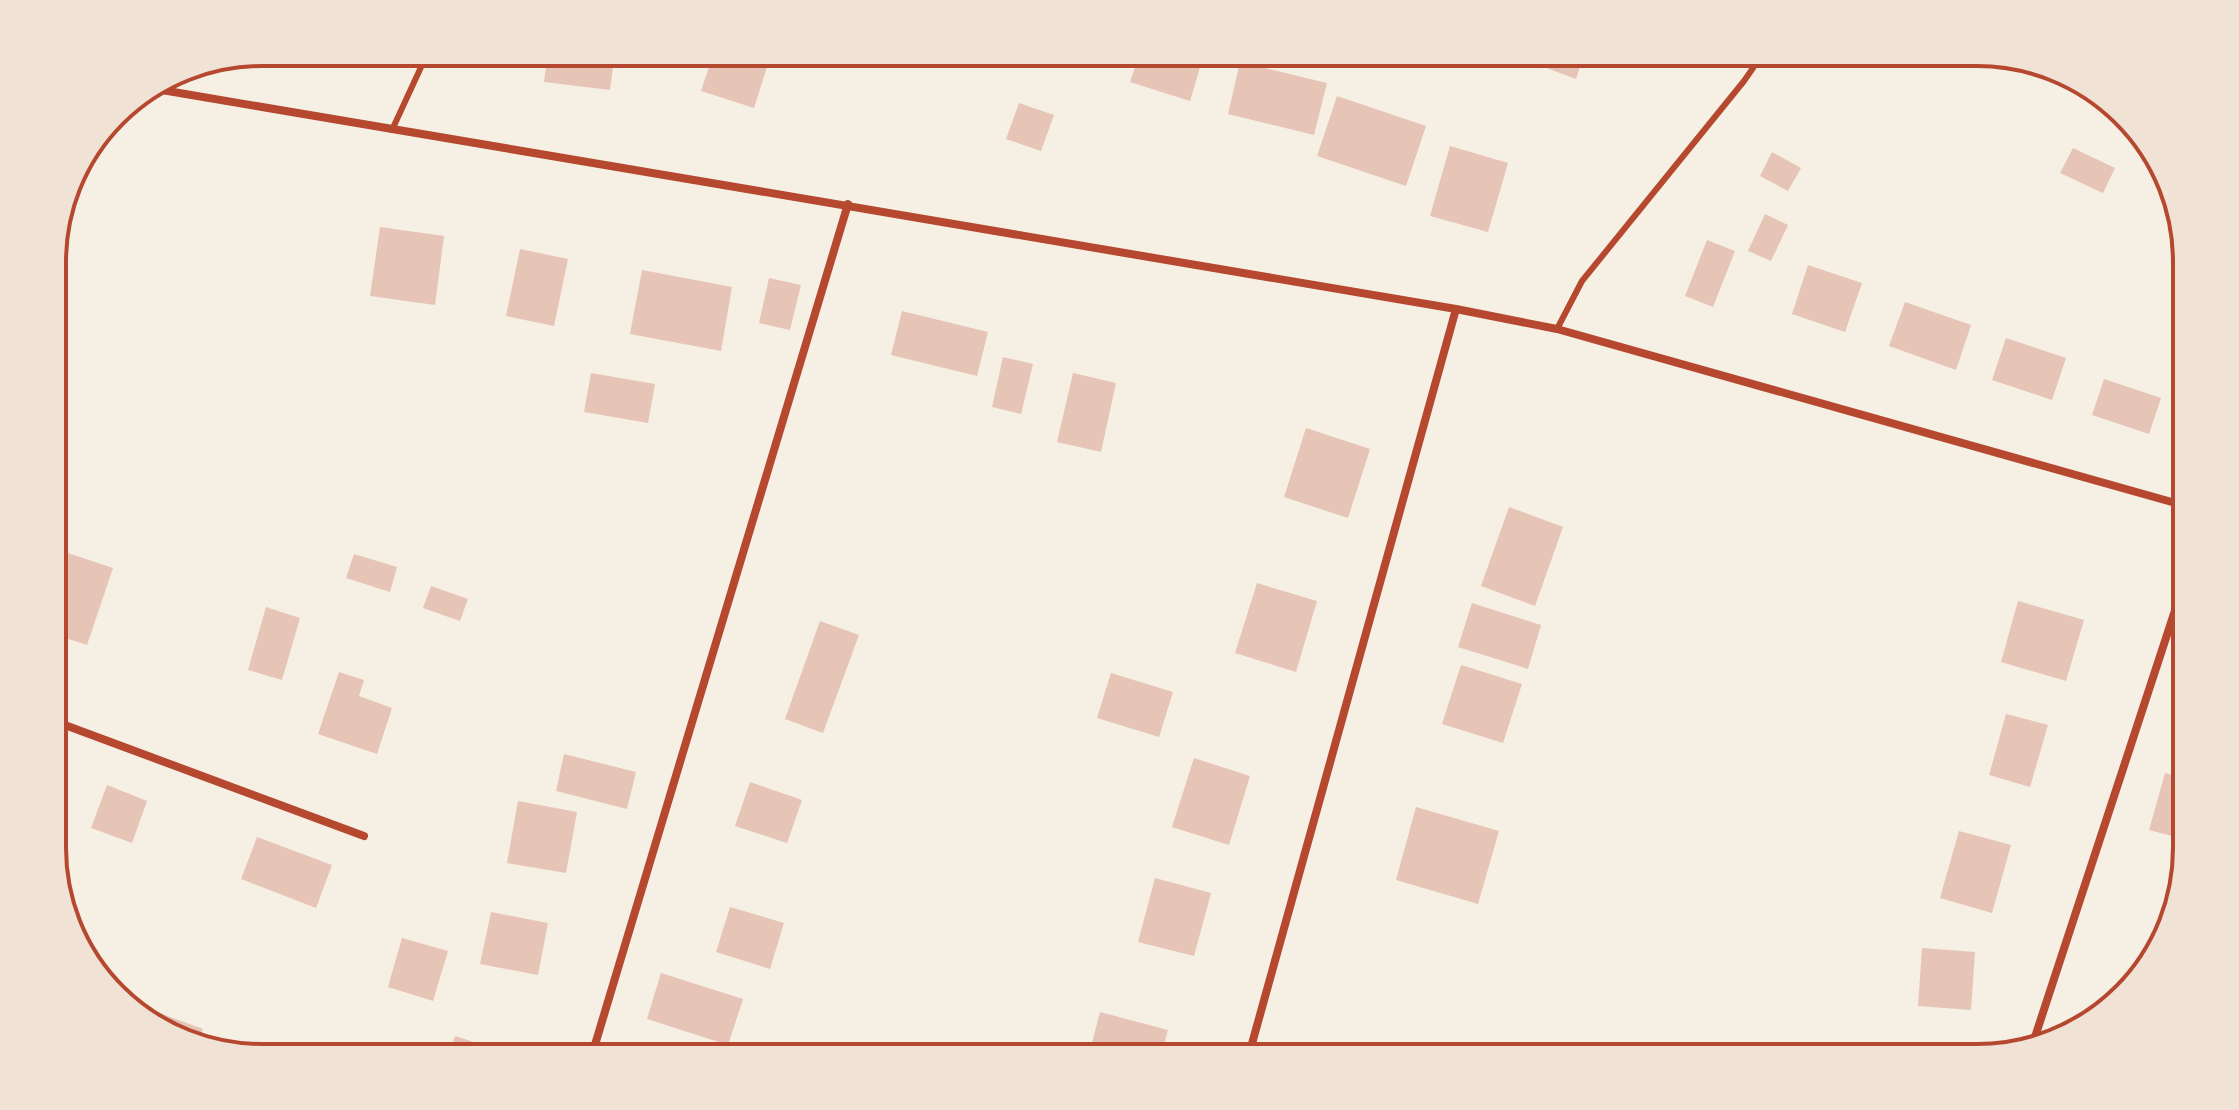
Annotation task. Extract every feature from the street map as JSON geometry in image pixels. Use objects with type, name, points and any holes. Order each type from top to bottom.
[{"type":"street","points":[[167,91],[848,204],[1557,329],[2173,502]]},
{"type":"street","points":[[595,1044],[848,204]]},
{"type":"street","points":[[1252,1044],[1456,309]]},
{"type":"street","points":[[2036,1035],[2173,617]]},
{"type":"street","points":[[66,725],[364,836]]},
{"type":"lane","points":[[392,130],[422,66]]},
{"type":"lane","points":[[1557,329],[1582,281],[1754,66]]},
{"type":"building","points":[[546,66],[613,66],[610,90],[544,82]]},
{"type":"building","points":[[709,66],[767,66],[754,108],[701,91]]},
{"type":"building","points":[[1135,66],[1200,66],[1190,101],[1130,82]]},
{"type":"building","points":[[1239,66],[1257,66],[1327,83],[1314,135],[1228,114]]},
{"type":"building","points":[[1544,66],[1580,66],[1576,79]]},
{"type":"building","points":[[1337,96],[1426,126],[1406,186],[1317,156]]},
{"type":"building","points":[[1019,103],[1054,115],[1041,151],[1006,139]]},
{"type":"building","points":[[1450,146],[1508,163],[1488,232],[1430,216]]},
{"type":"building","points":[[2073,148],[2115,168],[2103,193],[2060,173]]},
{"type":"building","points":[[1772,152],[1801,168],[1788,191],[1760,176]]},
{"type":"building","points":[[1765,214],[1788,225],[1771,261],[1748,251]]},
{"type":"building","points":[[380,227],[444,236],[435,305],[370,296]]},
{"type":"building","points":[[1707,240],[1735,251],[1713,307],[1685,296]]},
{"type":"building","points":[[520,249],[568,259],[554,326],[506,316]]},
{"type":"building","points":[[1808,265],[1862,283],[1845,332],[1792,314]]},
{"type":"building","points":[[642,270],[732,287],[721,351],[630,334]]},
{"type":"building","points":[[769,278],[801,285],[790,330],[759,323]]},
{"type":"building","points":[[1905,302],[1971,325],[1956,370],[1889,346]]},
{"type":"building","points":[[902,311],[988,332],[977,376],[891,355]]},
{"type":"building","points":[[2006,338],[2066,358],[2052,400],[1992,380]]},
{"type":"building","points":[[1003,357],[1033,364],[1021,414],[992,407]]},
{"type":"building","points":[[591,373],[655,384],[648,423],[584,412]]},
{"type":"building","points":[[1073,373],[1116,383],[1101,452],[1057,442]]},
{"type":"building","points":[[2104,379],[2161,398],[2149,434],[2092,415]]},
{"type":"building","points":[[1306,428],[1370,449],[1348,518],[1284,497]]},
{"type":"building","points":[[1509,507],[1563,527],[1535,606],[1481,586]]},
{"type":"building","points":[[66,552],[113,568],[87,645],[66,638]]},
{"type":"building","points":[[354,554],[397,567],[390,592],[346,578]]},
{"type":"building","points":[[1257,583],[1317,601],[1296,672],[1235,653]]},
{"type":"building","points":[[431,586],[468,599],[460,621],[423,608]]},
{"type":"building","points":[[2018,601],[2084,620],[2066,681],[2001,662]]},
{"type":"building","points":[[1472,603],[1541,625],[1528,669],[1458,647]]},
{"type":"building","points":[[266,607],[300,618],[282,680],[248,670]]},
{"type":"building","points":[[820,621],[859,635],[823,733],[785,719]]},
{"type":"building","points":[[1461,665],[1522,684],[1503,743],[1442,724]]},
{"type":"building","points":[[339,672],[364,680],[359,696],[392,708],[377,754],[318,734]]},
{"type":"building","points":[[1111,673],[1173,692],[1159,737],[1097,718]]},
{"type":"building","points":[[2006,714],[2048,725],[2030,787],[1989,775]]},
{"type":"building","points":[[564,754],[636,772],[627,809],[556,791]]},
{"type":"building","points":[[1194,758],[1250,776],[1229,845],[1172,827]]},
{"type":"building","points":[[2165,773],[2173,775],[2173,836],[2149,830]]},
{"type":"building","points":[[750,782],[802,800],[787,843],[735,826]]},
{"type":"building","points":[[107,785],[147,801],[132,843],[91,828]]},
{"type":"building","points":[[518,801],[577,812],[566,873],[507,863]]},
{"type":"building","points":[[1416,807],[1499,831],[1478,904],[1396,880]]},
{"type":"building","points":[[1959,831],[2011,845],[1992,913],[1940,898]]},
{"type":"building","points":[[257,837],[332,865],[316,908],[241,879]]},
{"type":"building","points":[[1155,878],[1211,893],[1194,956],[1138,942]]},
{"type":"building","points":[[730,907],[784,923],[770,969],[716,952]]},
{"type":"building","points":[[491,912],[548,923],[538,975],[480,964]]},
{"type":"building","points":[[402,938],[448,951],[433,1001],[388,987]]},
{"type":"building","points":[[1922,948],[1975,952],[1971,1010],[1918,1006]]},
{"type":"building","points":[[661,973],[743,999],[728,1044],[647,1019]]},
{"type":"building","points":[[153,1010],[203,1029],[199,1034]]},
{"type":"building","points":[[1100,1012],[1168,1030],[1164,1044],[1092,1044]]},
{"type":"building","points":[[455,1036],[481,1044],[452,1044]]}]
